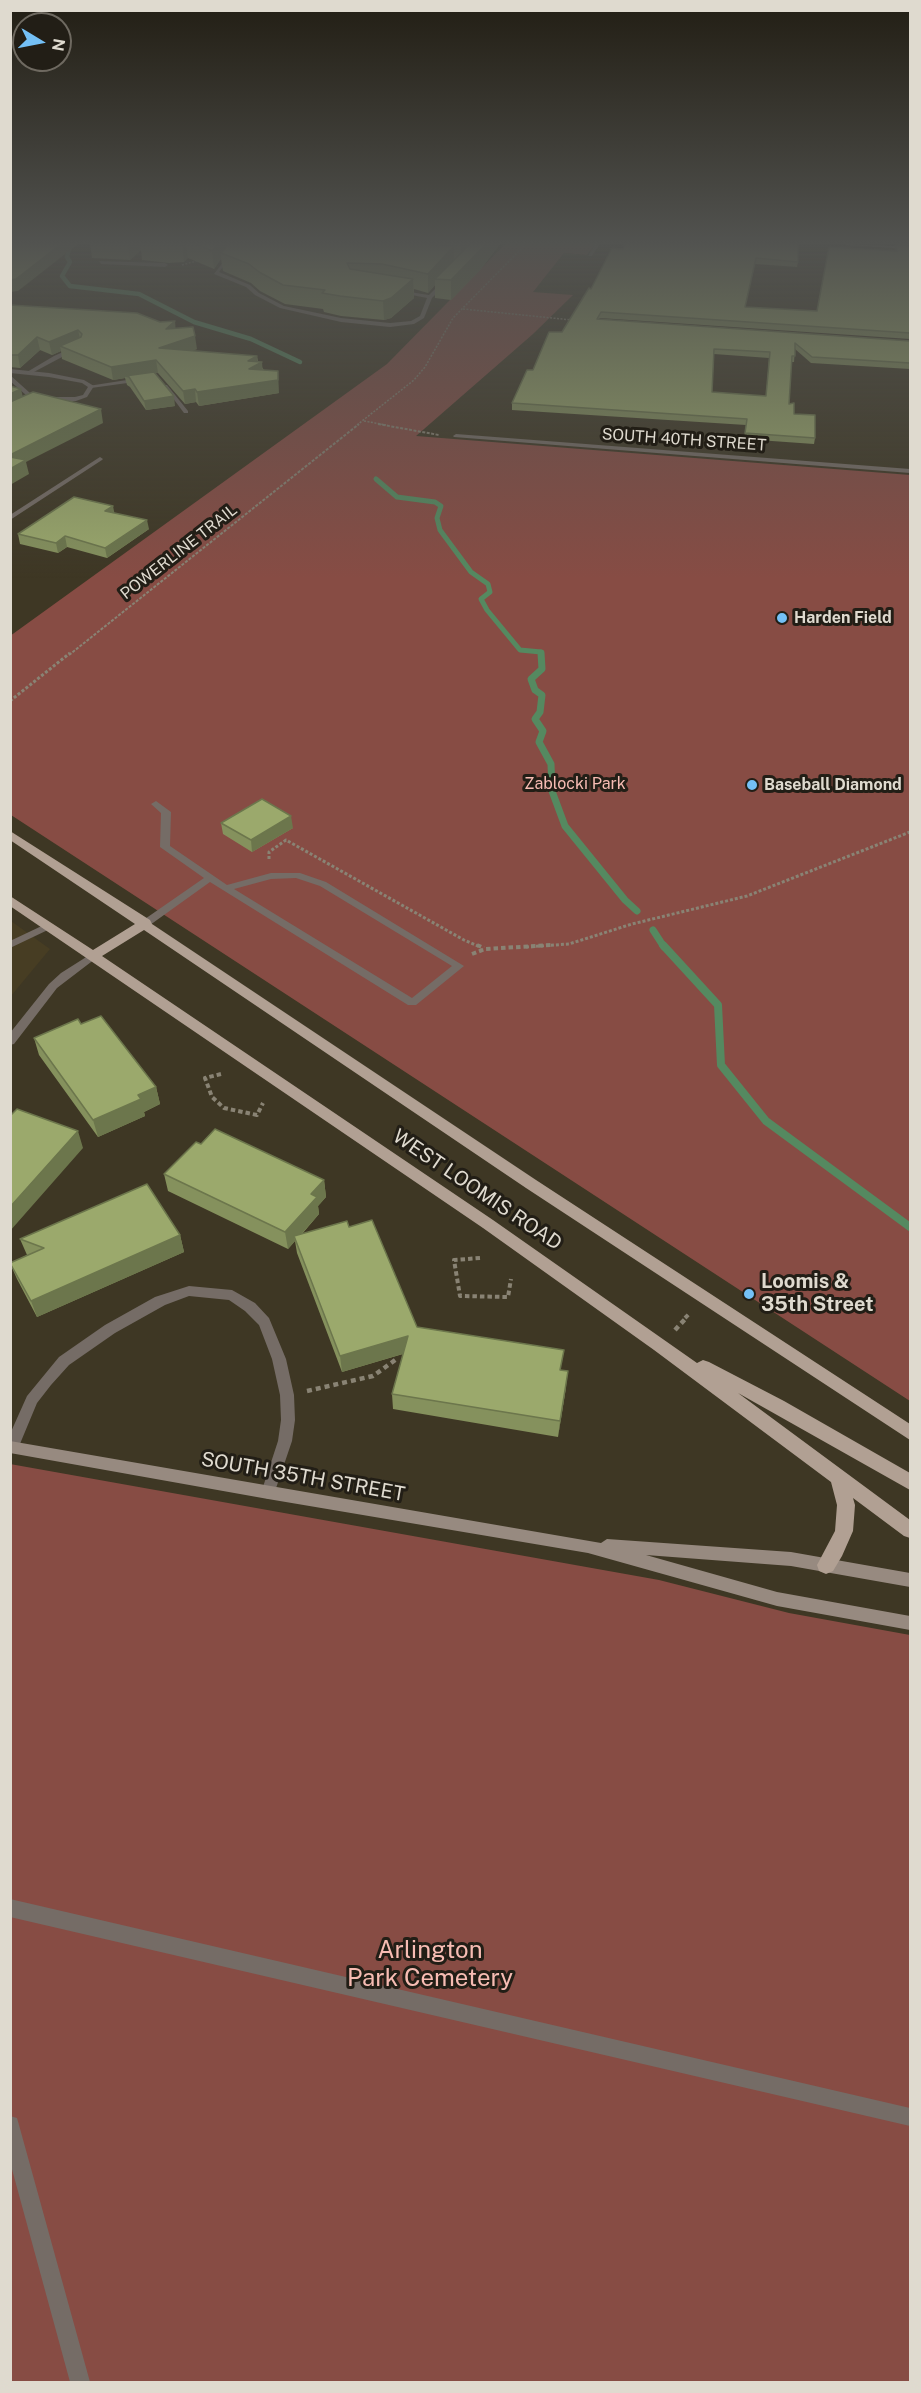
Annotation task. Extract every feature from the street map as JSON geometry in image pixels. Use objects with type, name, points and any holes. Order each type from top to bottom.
[{"type":"main road","name":"WEST LOOMIS ROAD","points":[[10,834],[146,923],[531,1184],[910,1433]]},
{"type":"main road","name":"WEST LOOMIS ROAD","points":[[10,900],[478,1217],[660,1345],[910,1530]]},
{"type":"main road","points":[[92,957],[146,923]]},
{"type":"main road","points":[[660,1345],[778,1406],[910,1482]]},
{"type":"main road","points":[[826,1565],[836,1550],[844,1531],[846,1505],[838,1475]]},
{"type":"street","points":[[30,372],[59,356]]},
{"type":"street","points":[[10,370],[84,382],[91,386],[146,379]]},
{"type":"street","points":[[10,377],[28,394],[42,398],[76,399],[85,396],[91,386]]},
{"type":"street","points":[[158,377],[186,412]]},
{"type":"street","points":[[32,403],[42,398]]},
{"type":"street","name":"SOUTH 40TH STREET","points":[[456,436],[910,471]]},
{"type":"street","points":[[10,518],[100,459]]},
{"type":"street","points":[[156,804],[166,812],[165,847],[210,878],[226,888],[412,1003],[459,966],[323,884],[297,875],[271,876],[226,888]]},
{"type":"street","points":[[146,923],[210,878]]},
{"type":"street","points":[[10,945],[48,926]]},
{"type":"street","points":[[10,1041],[53,987],[65,975],[92,957]]},
{"type":"street","points":[[11,1447],[33,1400],[64,1361],[110,1329],[160,1301],[189,1292],[232,1295],[250,1307],[264,1322],[279,1359],[287,1395],[288,1420],[285,1442],[268,1493]]},
{"type":"street","name":"SOUTH 35TH STREET","points":[[11,1447],[268,1493],[588,1546],[777,1599],[910,1623]]},
{"type":"street","name":"SOUTH 35TH STREET","points":[[588,1546],[791,1559],[910,1580]]},
{"type":"street","points":[[10,1908],[910,2117]]},
{"type":"street","points":[[10,2125],[80,2382]]},
{"type":"path","name":"POWERLINE TRAIL","points":[[10,701],[414,380],[431,356]]},
{"type":"path","points":[[363,421],[416,432],[456,436]]},
{"type":"path","points":[[453,962],[485,948],[569,944],[632,924],[747,896],[910,832]]},
{"type":"path","points":[[221,1074],[205,1078],[212,1097],[219,1104],[225,1108],[257,1115],[263,1103]]},
{"type":"path","points":[[480,1258],[454,1260],[460,1296],[508,1297],[511,1279]]},
{"type":"path","points":[[675,1330],[693,1311]]},
{"type":"path","points":[[287,1395],[373,1376],[398,1358]]},
{"type":"shaded area","points":[[11,921],[50,949],[11,996]]},
{"type":"green space","name":"Zablocki Park","points":[[395,356],[508,356],[416,436],[910,475],[910,1401],[11,815],[10,636],[387,364]]},
{"type":"green space","name":"Arlington Park Cemetery","points":[[10,1464],[659,1580],[789,1613],[910,1635],[910,2382],[11,2382]]},
{"type":"building","points":[[83,356],[257,356],[248,361],[262,362],[249,369],[278,371],[278,380],[197,392],[195,389],[183,391],[156,360],[111,367]]},
{"type":"building","points":[[539,356],[714,356],[712,392],[766,396],[770,356],[795,356],[792,356],[789,404],[794,403],[794,414],[815,415],[815,438],[745,433],[747,419],[512,403],[527,370],[533,370]]},
{"type":"building","points":[[810,356],[910,356],[910,363]]},
{"type":"building","points":[[154,372],[174,396],[144,401],[129,377],[125,376]]},
{"type":"building","points":[[10,386],[21,389],[10,394]]},
{"type":"building","points":[[33,392],[101,409],[10,455],[10,402]]},
{"type":"building","points":[[10,457],[26,460],[10,469]]},
{"type":"building","points":[[74,497],[113,506],[105,511],[147,520],[105,548],[65,536],[56,543],[18,534]]},
{"type":"building","points":[[262,799],[291,816],[251,840],[221,823]]},
{"type":"building","points":[[101,1016],[156,1087],[138,1095],[141,1099],[93,1120],[34,1038],[78,1019],[81,1024]]},
{"type":"building","points":[[17,1109],[78,1131],[10,1207],[10,1116]]},
{"type":"building","points":[[215,1129],[324,1180],[311,1194],[317,1197],[285,1232],[164,1174],[196,1142],[201,1144]]},
{"type":"building","points":[[147,1184],[180,1235],[31,1301],[10,1263],[44,1248],[20,1239]]},
{"type":"building","points":[[372,1220],[417,1327],[564,1350],[560,1370],[568,1371],[560,1421],[392,1394],[408,1336],[340,1356],[294,1236],[347,1221],[349,1227]]},
{"type":"waterway","points":[[287,356],[300,362]]},
{"type":"waterway","points":[[376,479],[397,497],[435,502],[441,506],[437,518],[440,530],[471,572],[488,584],[490,592],[481,599],[487,610],[520,650],[541,653]]},
{"type":"waterway","points":[[541,653],[542,669],[531,679],[535,690],[542,695],[540,712],[535,719],[543,731],[539,742],[551,764],[552,791],[565,826],[625,900],[637,911]]},
{"type":"waterway","points":[[653,930],[664,947]]},
{"type":"waterway","points":[[663,945],[718,1005],[721,1065],[766,1121],[910,1227]]},
{"type":"place","name":"Harden Field","points":[[782,618]]},
{"type":"place","name":"Baseball Diamond","points":[[752,785]]},
{"type":"place","name":"Loomis & 35th Street","points":[[749,1294]]}]
